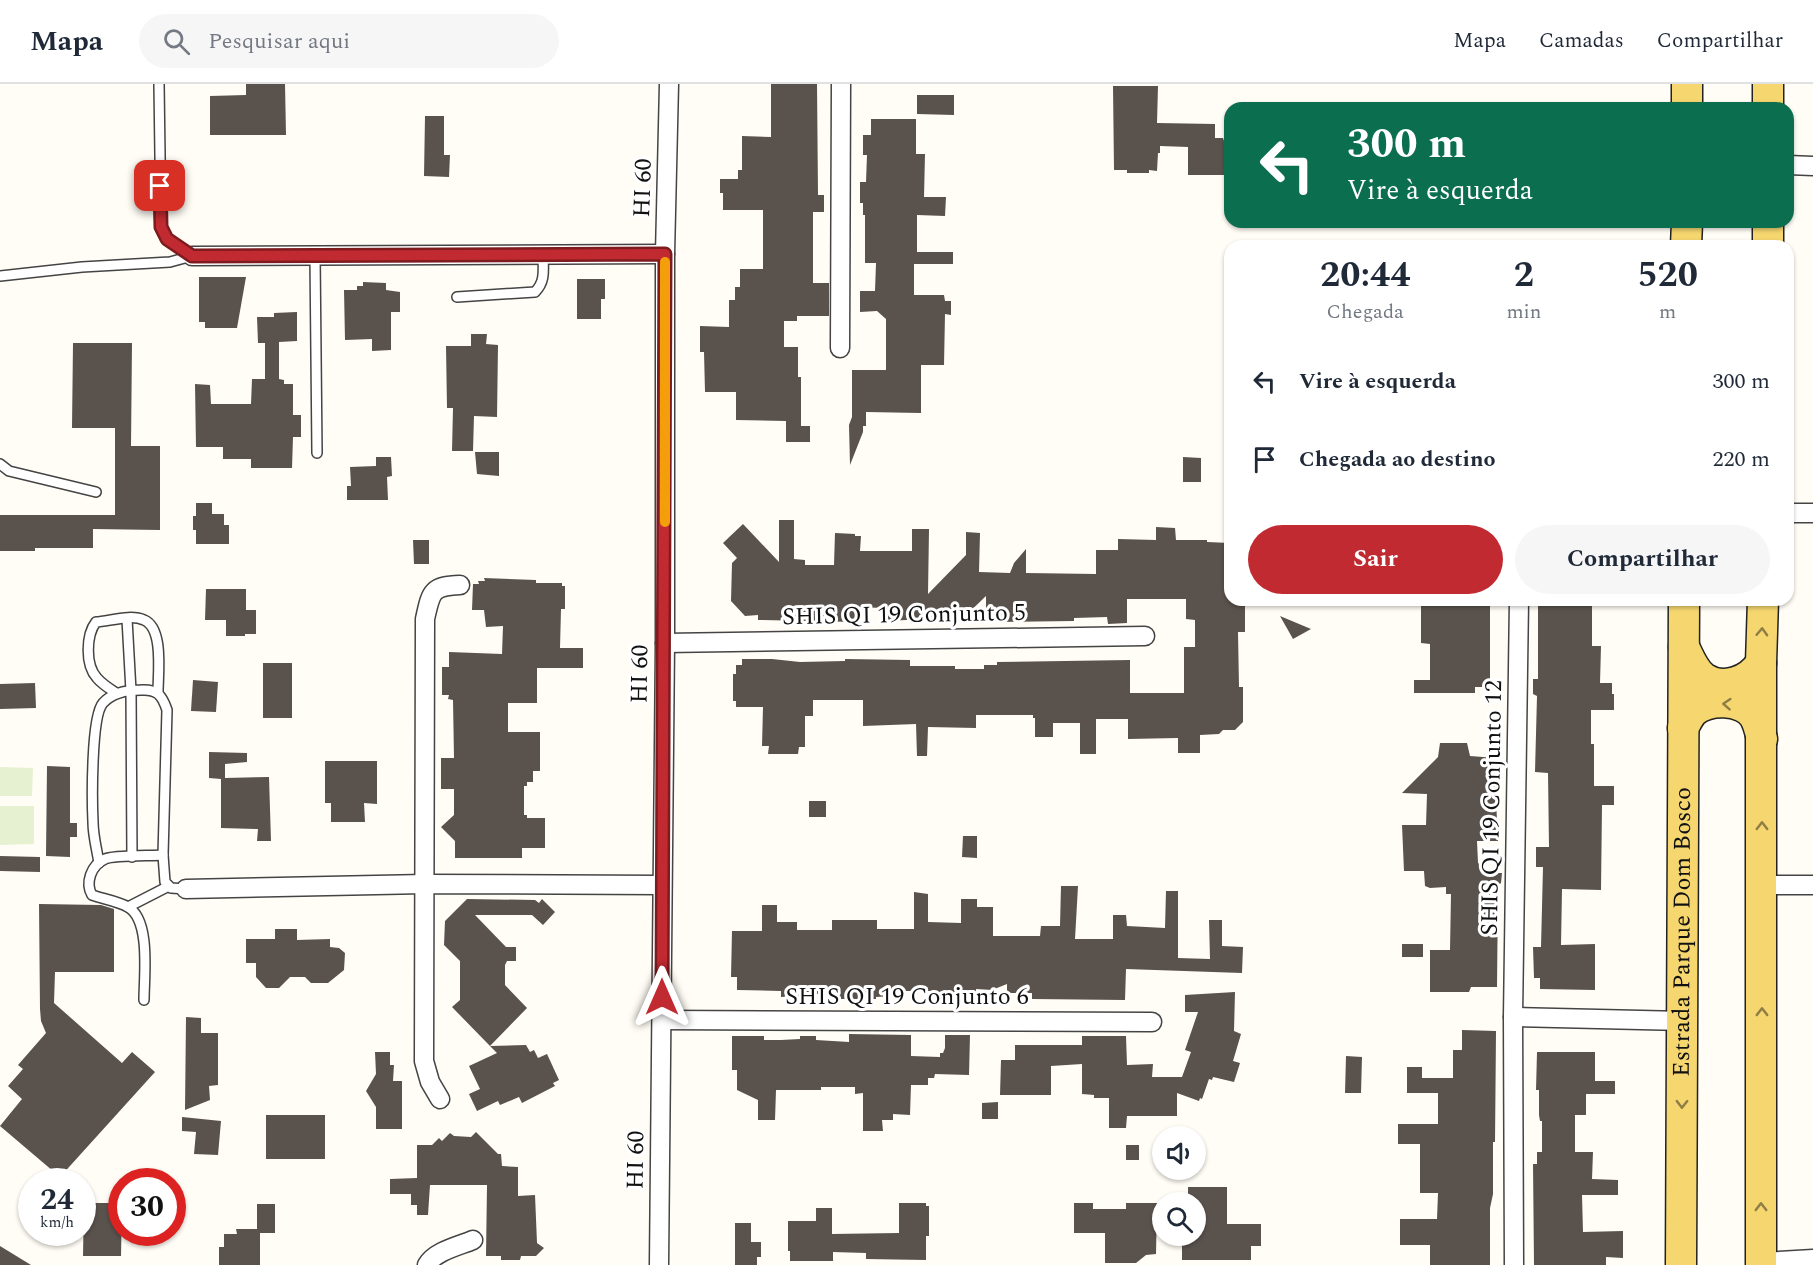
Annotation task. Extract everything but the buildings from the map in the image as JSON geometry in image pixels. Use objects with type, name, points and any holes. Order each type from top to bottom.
[{"type":"main road","points":[[1687,84],[1687,102]]},
{"type":"main road","points":[[1768,84],[1768,102]]},
{"type":"main road","name":"Estrada Parque Dom Bosco","points":[[1681,1265],[1684,606]]},
{"type":"main road","points":[[1761,1264],[1763,606]]},
{"type":"main road","points":[[1684,647],[1693,666],[1704,678],[1723,684],[1743,681],[1756,672],[1761,663]]},
{"type":"main road","points":[[1683,728],[1693,712],[1706,704],[1727,702],[1743,706],[1753,714],[1762,739]]},
{"type":"street","name":"HI 60","points":[[659,1265],[663,1020],[665,254],[669,84]]},
{"type":"street","points":[[840,348],[841,84]]},
{"type":"street","points":[[1794,165],[1813,166]]},
{"type":"street","points":[[192,256],[665,254]]},
{"type":"street","points":[[1794,513],[1813,513]]},
{"type":"street","points":[[440,1099],[430,1082],[424,1061],[425,619],[429,600],[436,589],[442,585],[460,585]]},
{"type":"street","name":"SHIS QI 19 Conjunto 12","points":[[1514,1265],[1514,1017],[1519,606]]},
{"type":"street","name":"SHIS QI 19 Conjunto 5","points":[[665,643],[1145,636]]},
{"type":"street","points":[[186,889],[425,884],[662,885]]},
{"type":"street","points":[[1762,885],[1813,885]]},
{"type":"street","points":[[1514,1017],[1683,1021]]},
{"type":"street","name":"SHIS QI 19 Conjunto 6","points":[[663,1020],[1152,1022]]},
{"type":"street","points":[[428,1265],[430,1260],[439,1255],[474,1240]]},
{"type":"street","points":[[1761,1264],[1813,1259]]},
{"type":"lane","points":[[159,84],[161,227],[167,239],[192,256]]},
{"type":"lane","points":[[457,297],[535,292],[542,285],[543,255]]},
{"type":"lane","points":[[0,276],[82,267],[170,262],[192,256]]},
{"type":"lane","points":[[315,256],[317,453]]},
{"type":"lane","points":[[0,464],[9,471],[96,492]]},
{"type":"lane","points":[[127,619],[131,691],[132,857]]},
{"type":"lane","points":[[116,693],[97,679],[93,673],[88,645],[90,630],[96,622],[144,620],[152,625],[158,641],[158,692],[166,710],[163,855],[167,887]]},
{"type":"lane","points":[[99,863],[93,824],[95,722],[102,704],[116,693],[151,690],[158,692]]},
{"type":"lane","points":[[144,1000],[143,928],[140,920],[128,907],[92,895],[88,884],[92,871],[106,858],[163,855]]},
{"type":"lane","points":[[128,907],[167,887],[186,889]]},
{"type":"green space","points":[[0,767],[33,768],[32,796],[0,796]]},
{"type":"green space","points":[[0,806],[34,806],[34,844],[0,845]]},
{"type":"slow traffic","points":[[665,262],[665,522]]},
{"type":"route","points":[[160,186],[161,227],[167,239],[192,256],[665,254],[662,997]]}]
